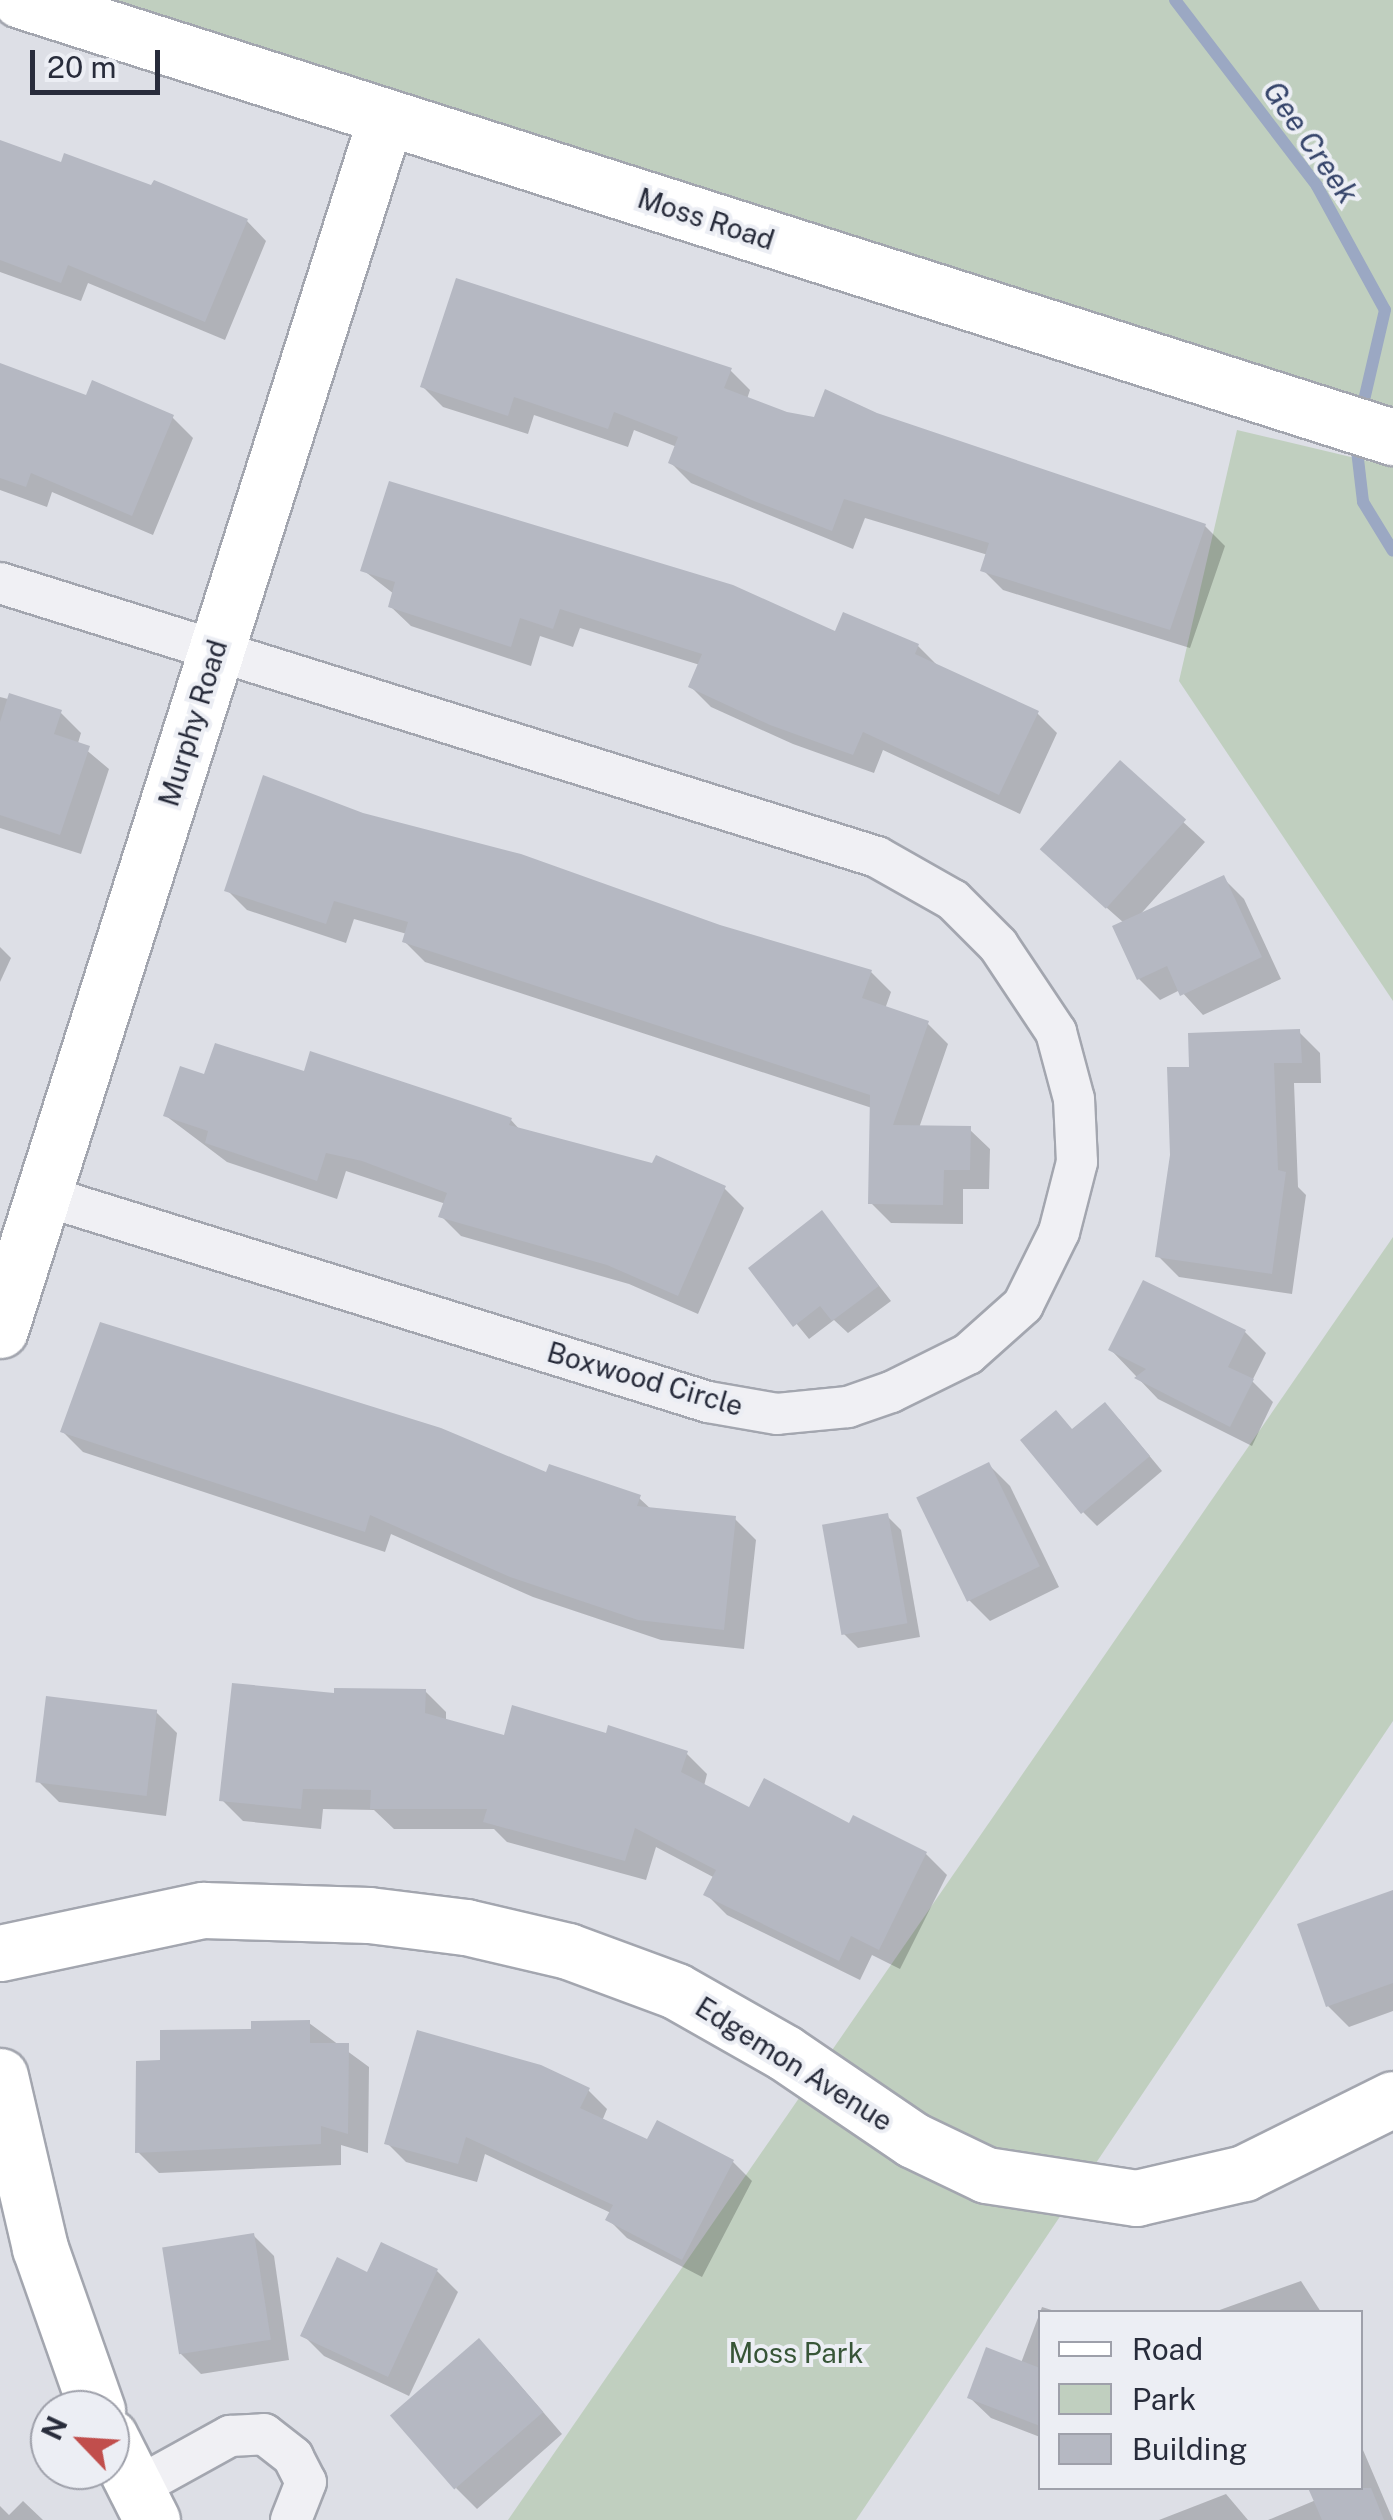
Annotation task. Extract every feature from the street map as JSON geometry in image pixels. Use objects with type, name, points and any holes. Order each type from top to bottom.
[{"type":"street","name":"Moss Road","points":[[20,0],[1393,437]]},
{"type":"street","name":"Murphy Road","points":[[0,1330],[46,1196],[386,117]]},
{"type":"street","name":"Boxwood Circle","points":[[0,584],[877,857],[953,900],[998,945],[1056,1032],[1074,1100],[1077,1162],[1058,1232],[1023,1305],[968,1354],[848,1407],[777,1414],[708,1402],[46,1196]]},
{"type":"street","name":"Edgemon Avenue","points":[[0,1953],[204,1910],[368,1915],[466,1927],[568,1952],[676,1991],[786,2053],[914,2140],[986,2175],[1136,2198],[1244,2174],[1393,2099]]},
{"type":"street","points":[[0,2076],[40,2248],[91,2390]]},
{"type":"street","points":[[130,2478],[143,2505],[230,2436],[264,2434],[293,2458],[306,2482],[291,2520]]},
{"type":"green space","points":[[109,0],[1393,0],[1393,414]]},
{"type":"green space","points":[[1237,430],[1393,467],[1393,1001],[1179,681]]},
{"type":"green space","name":"Moss Park","points":[[1393,1237],[1393,1721],[856,2520],[508,2520]]},
{"type":"building","points":[[0,140],[61,162],[64,153],[151,185],[154,180],[248,219],[205,322],[68,265],[61,283],[0,260]]},
{"type":"building","points":[[456,278],[732,368],[724,388],[787,412],[814,417],[825,389],[877,413],[1206,524],[1170,630],[980,571],[989,543],[844,499],[832,531],[754,501],[668,463],[678,437],[614,412],[608,429],[514,397],[508,416],[420,387]]},
{"type":"building","points":[[0,363],[86,395],[92,380],[174,415],[132,516],[31,473],[26,487],[0,478]]},
{"type":"building","points":[[389,481],[733,585],[835,631],[843,612],[919,644],[915,654],[1039,711],[999,795],[863,732],[853,755],[770,725],[688,687],[702,654],[560,609],[553,629],[520,618],[511,647],[388,607],[395,582],[360,571]]},
{"type":"building","points":[[9,693],[62,710],[54,734],[90,746],[60,835],[0,815],[0,722]]},
{"type":"building","points":[[1120,760],[1186,820],[1106,909],[1040,849]]},
{"type":"building","points":[[263,775],[363,813],[521,854],[720,925],[872,970],[862,998],[929,1021],[893,1125],[971,1126],[970,1170],[944,1170],[943,1205],[868,1204],[870,1095],[402,942],[408,922],[334,901],[326,924],[224,891]]},
{"type":"building","points":[[1224,875],[1262,957],[1180,996],[1167,966],[1137,980],[1112,926]]},
{"type":"building","points":[[1300,1029],[1302,1063],[1274,1063],[1278,1170],[1286,1172],[1272,1274],[1155,1257],[1170,1155],[1167,1067],[1189,1067],[1188,1033]]},
{"type":"building","points":[[215,1043],[304,1071],[310,1051],[512,1118],[509,1125],[652,1163],[656,1155],[726,1186],[678,1296],[607,1265],[438,1217],[447,1193],[362,1161],[326,1153],[317,1181],[205,1143],[208,1131],[163,1116],[180,1066],[204,1074]]},
{"type":"building","points":[[822,1210],[879,1286],[832,1321],[820,1306],[793,1327],[748,1268]]},
{"type":"building","points":[[1143,1280],[1246,1330],[1228,1367],[1254,1379],[1230,1427],[1134,1378],[1146,1369],[1108,1350]]},
{"type":"building","points":[[100,1322],[441,1428],[546,1472],[549,1464],[641,1495],[637,1506],[736,1516],[724,1630],[638,1620],[510,1577],[370,1515],[365,1532],[60,1432]]},
{"type":"building","points":[[1105,1402],[1150,1456],[1081,1514],[1020,1440],[1056,1410],[1072,1429]]},
{"type":"building","points":[[989,1462],[1040,1566],[967,1602],[916,1498]]},
{"type":"building","points":[[888,1513],[907,1623],[841,1635],[822,1525]]},
{"type":"building","points":[[232,1683],[334,1693],[334,1688],[426,1689],[425,1713],[504,1735],[512,1705],[606,1733],[608,1725],[688,1751],[681,1772],[749,1807],[764,1778],[849,1823],[853,1815],[927,1852],[879,1950],[851,1936],[839,1961],[703,1895],[716,1870],[635,1828],[625,1861],[483,1822],[487,1809],[370,1809],[371,1790],[303,1789],[301,1809],[219,1801]]},
{"type":"building","points":[[46,1696],[157,1710],[147,1796],[35,1782]]},
{"type":"building","points":[[1393,1890],[1393,1983],[1326,2007],[1297,1924]]},
{"type":"building","points":[[310,2020],[310,2043],[349,2043],[348,2134],[321,2126],[321,2144],[135,2153],[136,2061],[160,2060],[160,2030],[251,2029],[251,2021]]},
{"type":"building","points":[[417,2030],[541,2065],[590,2088],[580,2108],[647,2139],[657,2120],[734,2160],[682,2260],[605,2220],[613,2205],[466,2137],[458,2164],[384,2144]]},
{"type":"building","points":[[254,2233],[271,2340],[179,2354],[162,2248]]},
{"type":"building","points":[[381,2242],[438,2269],[388,2377],[300,2336],[337,2257],[367,2272]]},
{"type":"building","points":[[479,2338],[543,2412],[454,2489],[390,2415]]},
{"type":"building","points":[[986,2347],[1038,2367],[1038,2425],[967,2398]]},
{"type":"building","points":[[1371,2488],[1384,2520],[1322,2520],[1309,2490]]},
{"type":"waterway","name":"Gee Creek","points":[[1175,0],[1317,186],[1385,310],[1361,413]]},
{"type":"waterway","name":"Gee Creek","points":[[1356,442],[1363,502],[1393,551]]}]
